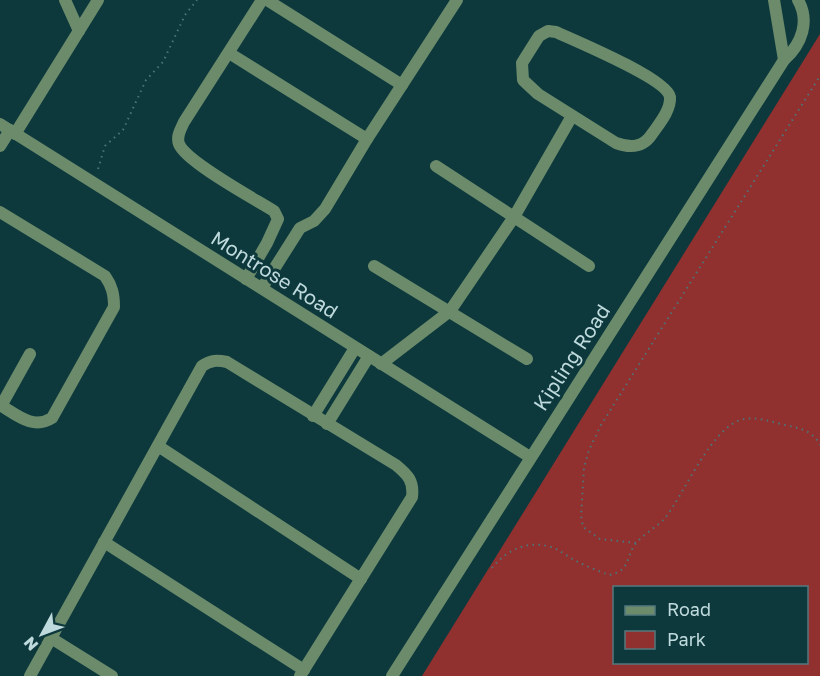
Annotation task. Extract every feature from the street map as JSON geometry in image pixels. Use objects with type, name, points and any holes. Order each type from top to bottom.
[{"type":"street","points":[[65,0],[78,31]]},
{"type":"street","points":[[0,146],[8,129],[99,0]]},
{"type":"street","points":[[246,279],[278,219],[274,211],[188,156],[178,143],[178,134],[264,0],[402,85]]},
{"type":"street","points":[[262,288],[300,228],[314,221],[326,209],[367,139],[457,0]]},
{"type":"street","points":[[775,0],[784,60]]},
{"type":"street","name":"Kipling Road","points":[[392,676],[784,60],[792,52],[805,25],[805,13],[798,0]]},
{"type":"street","points":[[548,32],[556,32],[651,77],[667,89],[670,96],[669,107],[650,137],[636,146],[627,147],[616,143],[572,116],[538,94],[523,80],[522,63],[538,36],[548,32]]},
{"type":"street","points":[[228,53],[367,139]]},
{"type":"street","points":[[381,364],[450,311],[514,217],[572,116]]},
{"type":"street","name":"Montrose Road","points":[[8,129],[530,457]]},
{"type":"street","points":[[436,166],[589,266]]},
{"type":"street","points":[[2,217],[105,276],[111,284],[114,296],[114,307],[52,418],[40,423],[31,423],[1,406],[30,354]]},
{"type":"street","points":[[374,266],[527,359]]},
{"type":"street","points":[[313,416],[355,348]]},
{"type":"street","points":[[327,424],[369,356]]},
{"type":"street","points":[[30,676],[104,542],[158,446],[202,366],[210,361],[227,362],[396,465],[409,477],[412,484],[412,497],[302,673],[104,542]]},
{"type":"street","points":[[158,446],[361,579]]},
{"type":"street","points":[[51,638],[112,676]]},
{"type":"path","points":[[94,183],[105,146],[123,130],[146,80],[163,62],[185,15],[197,0]]},
{"type":"path","points":[[636,543],[600,539],[583,527],[581,516],[583,480],[589,450],[626,384],[820,76]]},
{"type":"path","points":[[492,568],[522,545],[532,544],[556,549],[577,562],[609,575],[621,571],[628,563],[636,543],[664,519],[693,477],[714,440],[742,419],[757,418],[805,430],[820,445]]},
{"type":"green space","points":[[820,34],[820,676],[422,676]]}]
